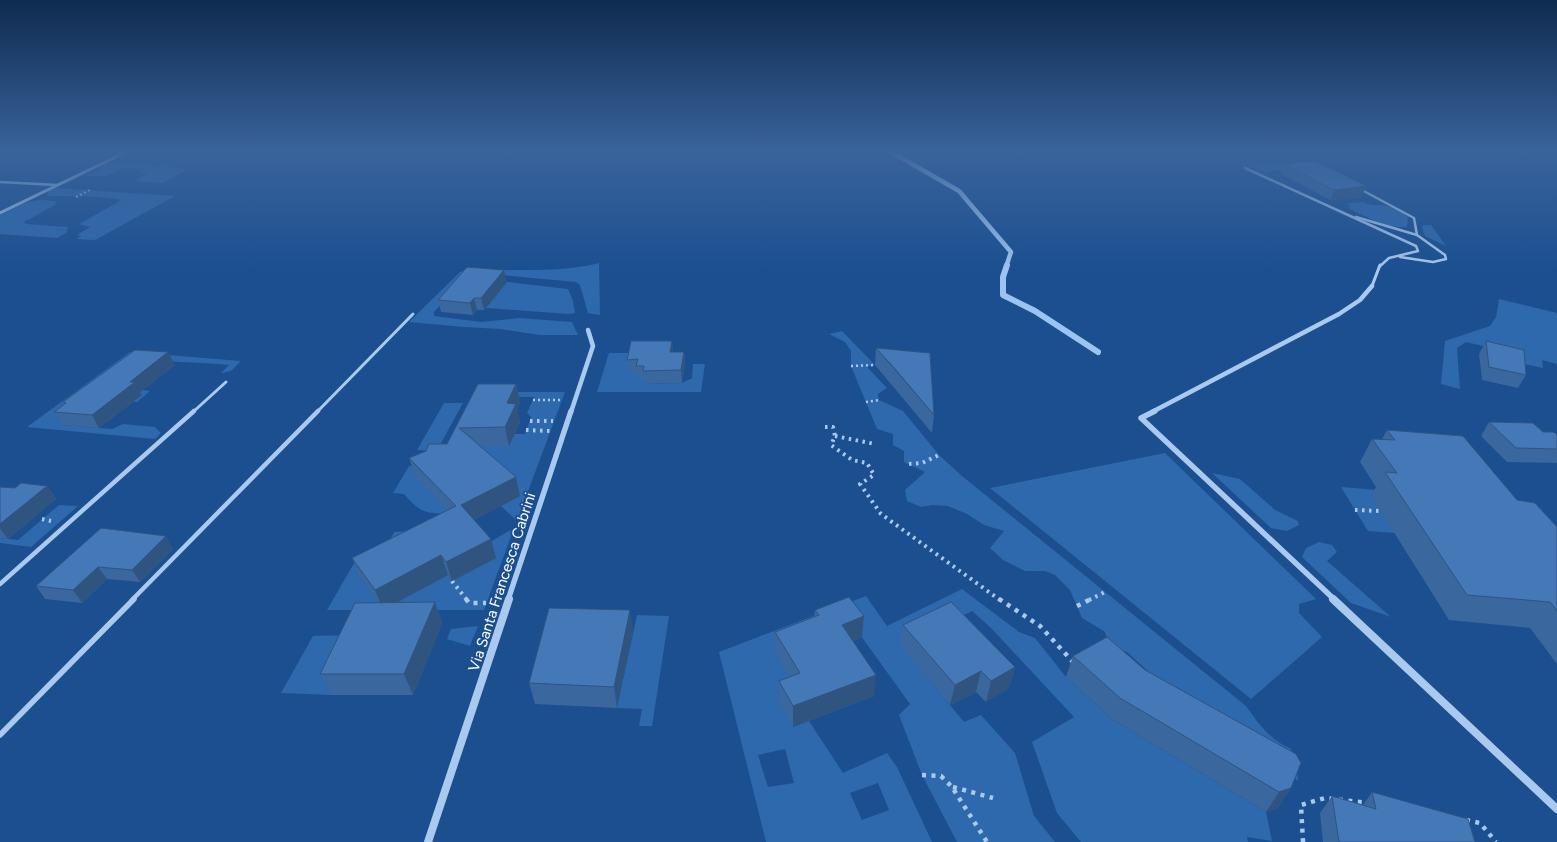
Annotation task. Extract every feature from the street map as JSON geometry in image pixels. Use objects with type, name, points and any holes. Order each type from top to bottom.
[{"type":"street","points":[[0,213],[42,192]]},
{"type":"street","points":[[1372,286],[1360,300],[1339,314],[1141,418],[1557,810]]},
{"type":"street","name":"Via Santa Francesca Cabrini","points":[[428,842],[593,346],[588,330]]},
{"type":"lane","points":[[1298,192],[1416,246],[1418,251],[1414,254],[1386,259],[1378,266],[1372,286]]},
{"type":"lane","points":[[1367,192],[1410,214],[1414,218],[1417,235]]},
{"type":"lane","points":[[1349,216],[1417,235],[1445,255],[1446,260],[1433,262],[1398,256]]},
{"type":"lane","points":[[0,735],[412,314]]},
{"type":"lane","points":[[0,584],[226,382]]},
{"type":"path","points":[[76,197],[85,192]]},
{"type":"path","points":[[851,366],[875,365]]},
{"type":"path","points":[[533,400],[562,400]]},
{"type":"path","points":[[866,402],[879,400]]},
{"type":"path","points":[[530,421],[554,421]]},
{"type":"path","points":[[825,427],[834,426],[835,436],[831,445],[852,460],[867,463],[871,469],[874,475],[860,484],[880,514],[979,586],[1040,626],[1078,669]]},
{"type":"path","points":[[526,430],[550,431]]},
{"type":"path","points":[[835,436],[876,444]]},
{"type":"path","points":[[909,464],[922,463],[939,455]]},
{"type":"path","points":[[1355,510],[1381,511]]},
{"type":"path","points":[[452,581],[469,603],[486,603]]},
{"type":"path","points":[[1077,606],[1105,592]]},
{"type":"path","points":[[922,774],[941,776],[952,786],[987,842]]},
{"type":"path","points":[[952,786],[993,798]]},
{"type":"path","points":[[1303,842],[1300,804],[1309,800],[1341,798],[1378,805]]},
{"type":"path","points":[[1461,820],[1480,823],[1496,842]]},
{"type":"shaded area","points":[[47,192],[119,192],[175,196],[95,240],[76,239],[81,236],[77,235],[90,227],[79,224],[122,200],[95,197],[49,196]]},
{"type":"shaded area","points":[[40,200],[56,201],[55,205],[24,222],[26,224],[68,227],[66,233],[57,238],[0,234],[0,215],[25,203]]},
{"type":"shaded area","points":[[1364,202],[1398,210],[1408,217],[1407,227],[1384,224],[1348,208],[1350,206],[1347,203]]},
{"type":"shaded area","points":[[1423,225],[1431,225],[1446,246],[1425,236],[1422,228]]},
{"type":"shaded area","points":[[599,263],[600,315],[588,313],[580,285],[576,282],[501,275],[446,299],[434,312],[434,316],[481,322],[519,318],[572,322],[578,335],[540,335],[500,329],[409,322],[460,272],[476,270],[563,269]]},
{"type":"shaded area","points":[[507,282],[568,289],[575,313],[486,308]]},
{"type":"shaded area","points":[[1499,299],[1557,313],[1557,364],[1542,360],[1543,368],[1514,362],[1512,353],[1466,342],[1457,348],[1460,389],[1441,384],[1445,341],[1490,326],[1496,317]]},
{"type":"shaded area","points":[[842,331],[875,365],[867,367],[887,388],[878,394],[879,400],[903,411],[939,455],[962,476],[1246,706],[1271,736],[1291,749],[1296,759],[1298,781],[1215,716],[1176,697],[1127,652],[1112,647],[1104,631],[1082,618],[1070,590],[1055,575],[1045,571],[1025,571],[1003,560],[990,548],[1004,531],[984,525],[967,514],[948,506],[932,505],[921,507],[907,501],[905,490],[925,472],[904,462],[904,451],[893,445],[893,434],[877,429],[851,366],[851,351],[845,342],[829,334]]},
{"type":"shaded area","points":[[130,352],[241,361],[231,371],[221,373],[229,365],[144,360],[122,388],[150,391],[137,402],[84,397],[63,425],[112,429],[123,424],[155,427],[161,433],[155,439],[27,427]]},
{"type":"shaded area","points":[[609,353],[633,353],[639,372],[645,379],[645,384],[682,383],[692,378],[693,364],[705,364],[701,392],[597,392]]},
{"type":"shaded area","points":[[485,392],[565,392],[517,521],[501,506],[520,496],[441,451],[417,450],[444,403],[463,403],[440,445],[509,446],[514,434],[525,434],[531,417],[527,413],[534,397],[483,397]]},
{"type":"shaded area","points":[[1165,453],[1316,599],[1299,604],[1299,613],[1322,637],[1251,699],[990,488]]},
{"type":"shaded area","points":[[409,466],[433,466],[450,513],[424,511],[419,509],[404,494],[393,493]]},
{"type":"shaded area","points":[[1212,473],[1240,479],[1275,510],[1298,521],[1299,525],[1287,531],[1271,528]]},
{"type":"shaded area","points":[[1341,487],[1379,490],[1395,533],[1368,531]]},
{"type":"shaded area","points":[[59,505],[78,506],[31,547],[0,543],[0,538],[18,540]]},
{"type":"shaded area","points":[[514,528],[484,610],[327,610],[357,558],[390,540],[394,532],[434,530],[448,575],[452,581],[496,558],[485,545]]},
{"type":"shaded area","points":[[1319,542],[1332,545],[1337,552],[1327,561],[1391,617],[1351,603],[1302,557],[1306,548]]},
{"type":"shaded area","points":[[962,589],[1019,632],[1035,638],[1066,677],[1112,719],[1266,812],[1272,841],[1247,837],[1248,842],[1081,842],[1057,813],[1032,742],[1074,717],[991,628],[972,611],[901,646],[964,722],[981,715],[1015,753],[1034,816],[1055,842],[957,842],[922,775],[899,715],[910,704],[848,618],[775,652],[799,694],[793,727],[809,721],[843,773],[887,753],[897,767],[932,842],[766,842],[719,652],[866,596],[887,626]],"holes":[[[785,749],[794,783],[768,787],[758,755]],[[878,783],[889,810],[862,820],[850,793]]]},
{"type":"shaded area","points":[[637,615],[669,616],[652,726],[639,726],[642,709],[617,708]]},
{"type":"shaded area","points":[[478,626],[470,646],[447,639],[451,629]]},
{"type":"shaded area","points":[[359,635],[331,695],[281,693],[313,636]]},
{"type":"building","points":[[467,267],[504,270],[481,298],[474,298],[470,303],[438,300]]},
{"type":"building","points":[[631,341],[672,341],[670,352],[684,352],[681,370],[643,371],[644,366],[636,366],[638,359],[627,360]]},
{"type":"building","points":[[1486,341],[1524,350],[1526,375],[1489,367]]},
{"type":"building","points":[[876,348],[930,353],[934,415],[895,369]]},
{"type":"building","points":[[135,350],[168,352],[130,382],[135,382],[92,415],[54,412],[66,403],[63,402]]},
{"type":"building","points":[[478,384],[516,384],[507,403],[516,404],[505,427],[459,428],[516,477],[461,505],[491,539],[446,562],[441,555],[375,590],[352,558],[456,506],[409,458],[426,451],[429,444],[447,444]]},
{"type":"building","points":[[1489,422],[1533,423],[1543,432],[1554,432],[1557,435],[1557,449],[1516,448]]},
{"type":"building","points":[[1387,430],[1463,436],[1517,500],[1535,503],[1557,527],[1557,611],[1550,602],[1467,595],[1385,472],[1397,473],[1372,439],[1395,440]]},
{"type":"building","points":[[21,483],[47,486],[0,524],[0,487],[15,488]]},
{"type":"building","points":[[101,528],[166,536],[132,570],[98,567],[73,590],[36,586]]},
{"type":"building","points":[[849,597],[864,616],[842,625],[876,675],[793,706],[779,681],[800,673],[775,632],[819,615],[815,610]]},
{"type":"building","points":[[435,602],[404,674],[320,674],[355,603]]},
{"type":"building","points":[[951,602],[1015,667],[991,681],[981,671],[955,685],[903,625]]},
{"type":"building","points":[[549,608],[630,610],[614,687],[529,683]]},
{"type":"building","points":[[1107,637],[1145,670],[1296,754],[1301,763],[1291,788],[1279,792],[1120,698],[1073,656]]},
{"type":"building","points":[[1372,792],[1468,819],[1475,842],[1339,842],[1332,796],[1376,809]]},
{"type":"waterway","points":[[960,192],[1011,252],[1006,267]]},
{"type":"waterway","points":[[1007,265],[1003,277],[1003,295],[1035,311],[1098,352]]}]
